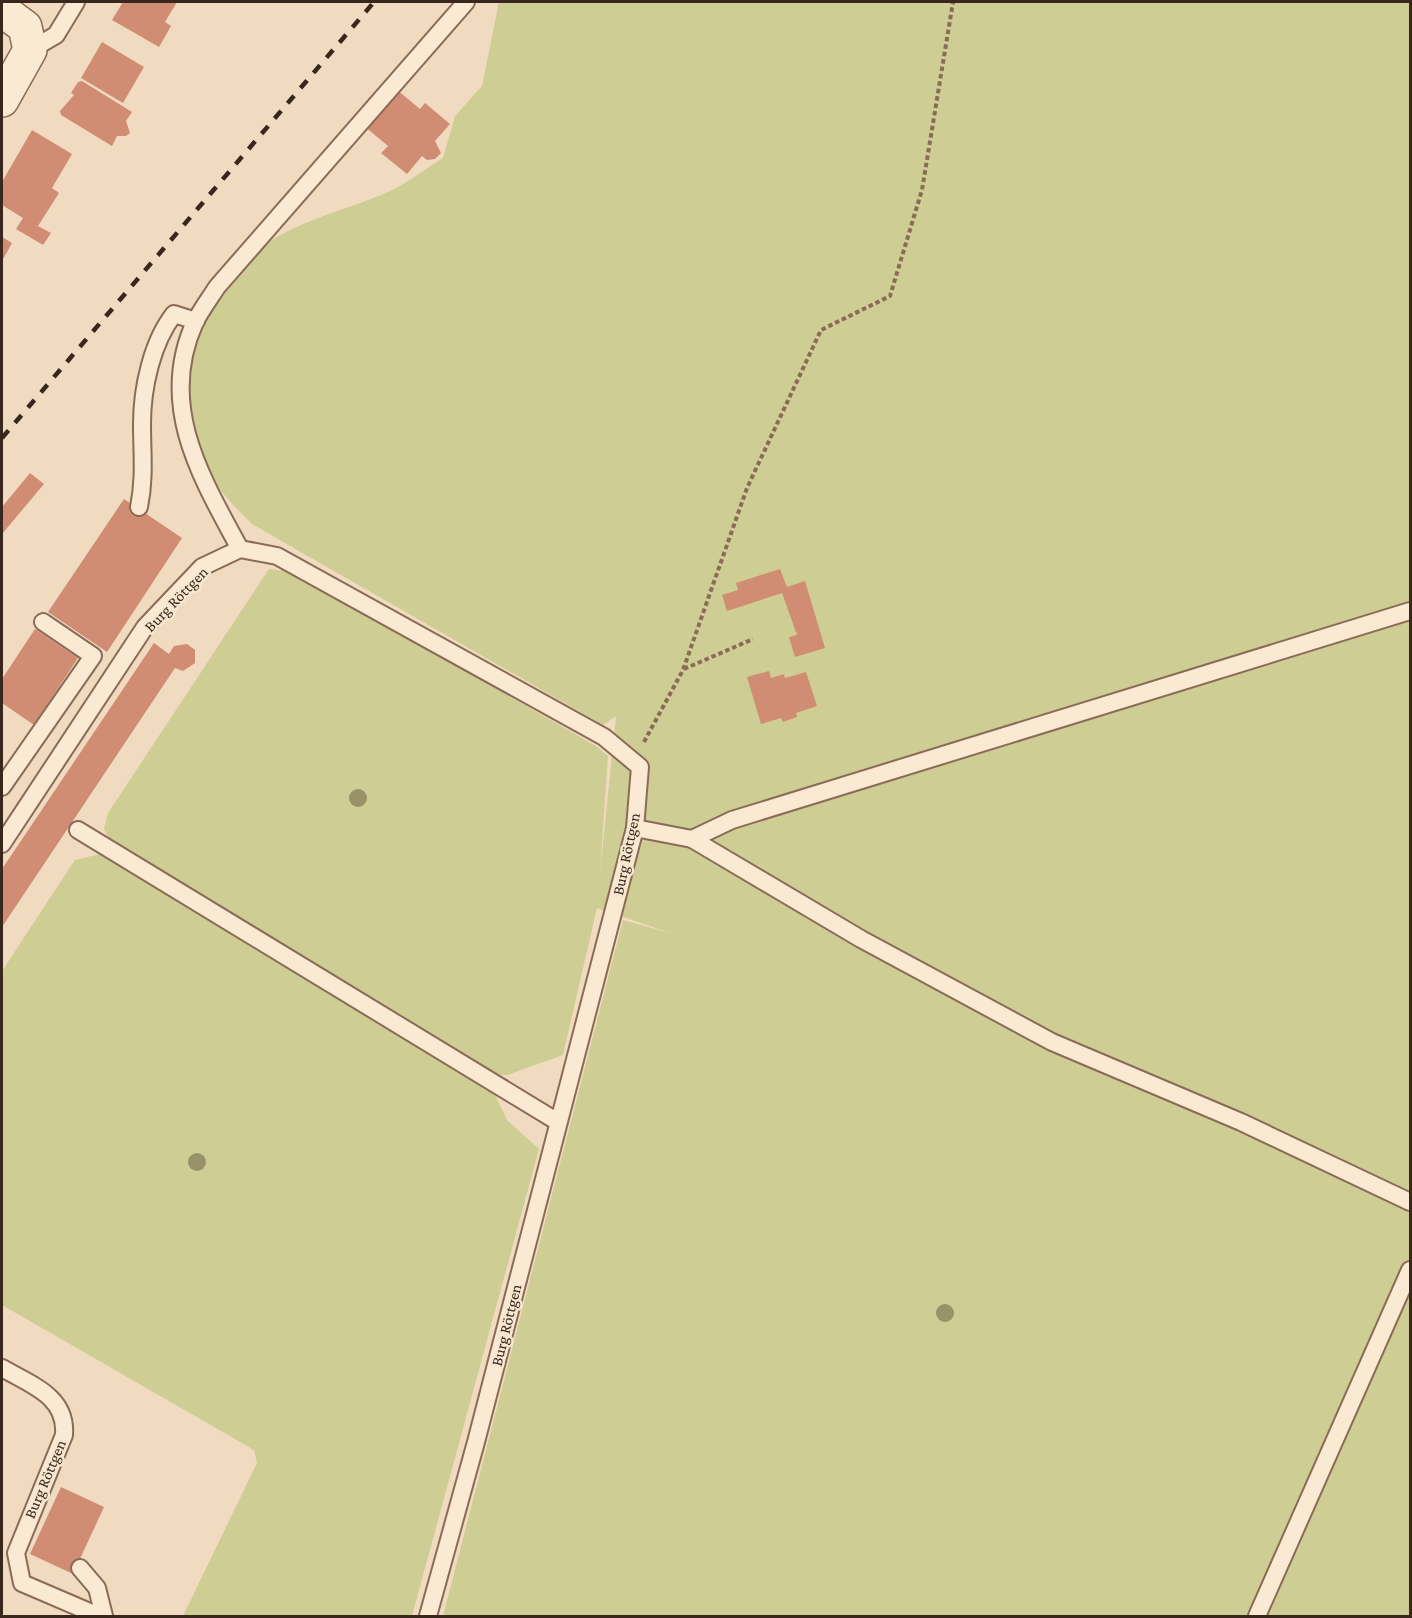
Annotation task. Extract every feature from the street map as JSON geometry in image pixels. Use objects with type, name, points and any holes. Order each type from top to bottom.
[{"type":"street","points":[[2,10],[25,27],[30,50],[2,100]]},
{"type":"lane","points":[[30,50],[56,35],[76,2]]},
{"type":"lane","points":[[466,2],[217,287],[195,321],[184,353],[180,389],[184,425],[196,467],[240,549],[278,556],[604,737],[634,761]]},
{"type":"lane","points":[[139,507],[145,472],[142,424],[144,394],[151,365],[163,328],[174,314],[195,321]]},
{"type":"lane","name":"Burg Röttgen","points":[[2,844],[145,627],[202,567],[240,549]]},
{"type":"lane","points":[[692,839],[732,820],[1410,611]]},
{"type":"lane","points":[[30,801],[2,784],[93,656],[43,622]]},
{"type":"lane","name":"Burg Röttgen","points":[[428,1617],[635,828],[640,766],[634,761]]},
{"type":"lane","points":[[635,828],[692,839],[861,939],[1052,1042],[1241,1122],[1410,1202]]},
{"type":"lane","points":[[78,830],[558,1122]]},
{"type":"lane","points":[[1257,1617],[1410,1270]]},
{"type":"lane","name":"Burg Röttgen","points":[[2,1368],[51,1396],[65,1423],[64,1435],[16,1553],[22,1583],[99,1617]]},
{"type":"lane","points":[[80,1568],[96,1588],[104,1617]]},
{"type":"path","points":[[634,761],[683,670],[747,488],[820,330],[890,296],[922,190],[953,2]]},
{"type":"path","points":[[683,670],[753,639]]},
{"type":"shaded area","points":[[499,2],[1410,2],[1410,1616],[443,1616],[623,920],[670,933],[597,908],[563,1055],[507,1075],[491,1074],[111,843],[104,829],[108,813],[269,569],[285,571],[305,579],[596,746],[608,756],[600,873],[616,716],[603,725],[252,524],[227,498],[209,472],[197,445],[190,417],[189,388],[193,360],[202,332],[215,306],[255,253],[291,229],[388,192],[443,158],[455,116],[482,86]]},
{"type":"shaded area","points":[[100,854],[493,1091],[507,1120],[539,1149],[412,1616],[183,1616],[257,1463],[254,1450],[2,1305],[2,971],[75,860]]},
{"type":"building","points":[[123,2],[177,2],[165,22],[171,26],[159,47],[112,20]]},
{"type":"building","points":[[102,42],[144,67],[123,103],[81,78]]},
{"type":"building","points":[[82,81],[132,112],[126,121],[130,133],[126,136],[117,136],[112,146],[61,115],[60,111],[74,95],[71,93],[78,82]]},
{"type":"building","points":[[396,89],[420,109],[425,103],[450,124],[435,141],[441,153],[435,159],[427,160],[422,156],[407,174],[381,153],[388,146],[364,126]]},
{"type":"building","points":[[32,130],[72,154],[52,188],[59,193],[38,226],[51,233],[43,245],[16,229],[23,218],[2,205],[2,182]]},
{"type":"building","points":[[2,237],[12,243],[2,261]]},
{"type":"building","points":[[30,473],[44,484],[2,534],[2,507]]},
{"type":"building","points":[[124,499],[182,538],[107,652],[48,612]]},
{"type":"building","points":[[780,569],[787,587],[805,581],[825,648],[795,657],[789,637],[797,635],[782,593],[727,611],[722,595],[738,590],[736,583]]},
{"type":"building","points":[[35,629],[78,658],[34,725],[2,703],[2,679]]},
{"type":"building","points":[[154,643],[169,654],[174,646],[187,644],[195,650],[195,663],[183,671],[175,668],[2,927],[2,869]]},
{"type":"building","points":[[769,671],[771,678],[784,674],[785,678],[806,672],[817,706],[796,713],[797,717],[783,722],[781,718],[761,724],[747,677]]},
{"type":"building","points":[[61,1487],[104,1507],[73,1574],[30,1554]]},
{"type":"railway","points":[[2,438],[374,2]]}]
